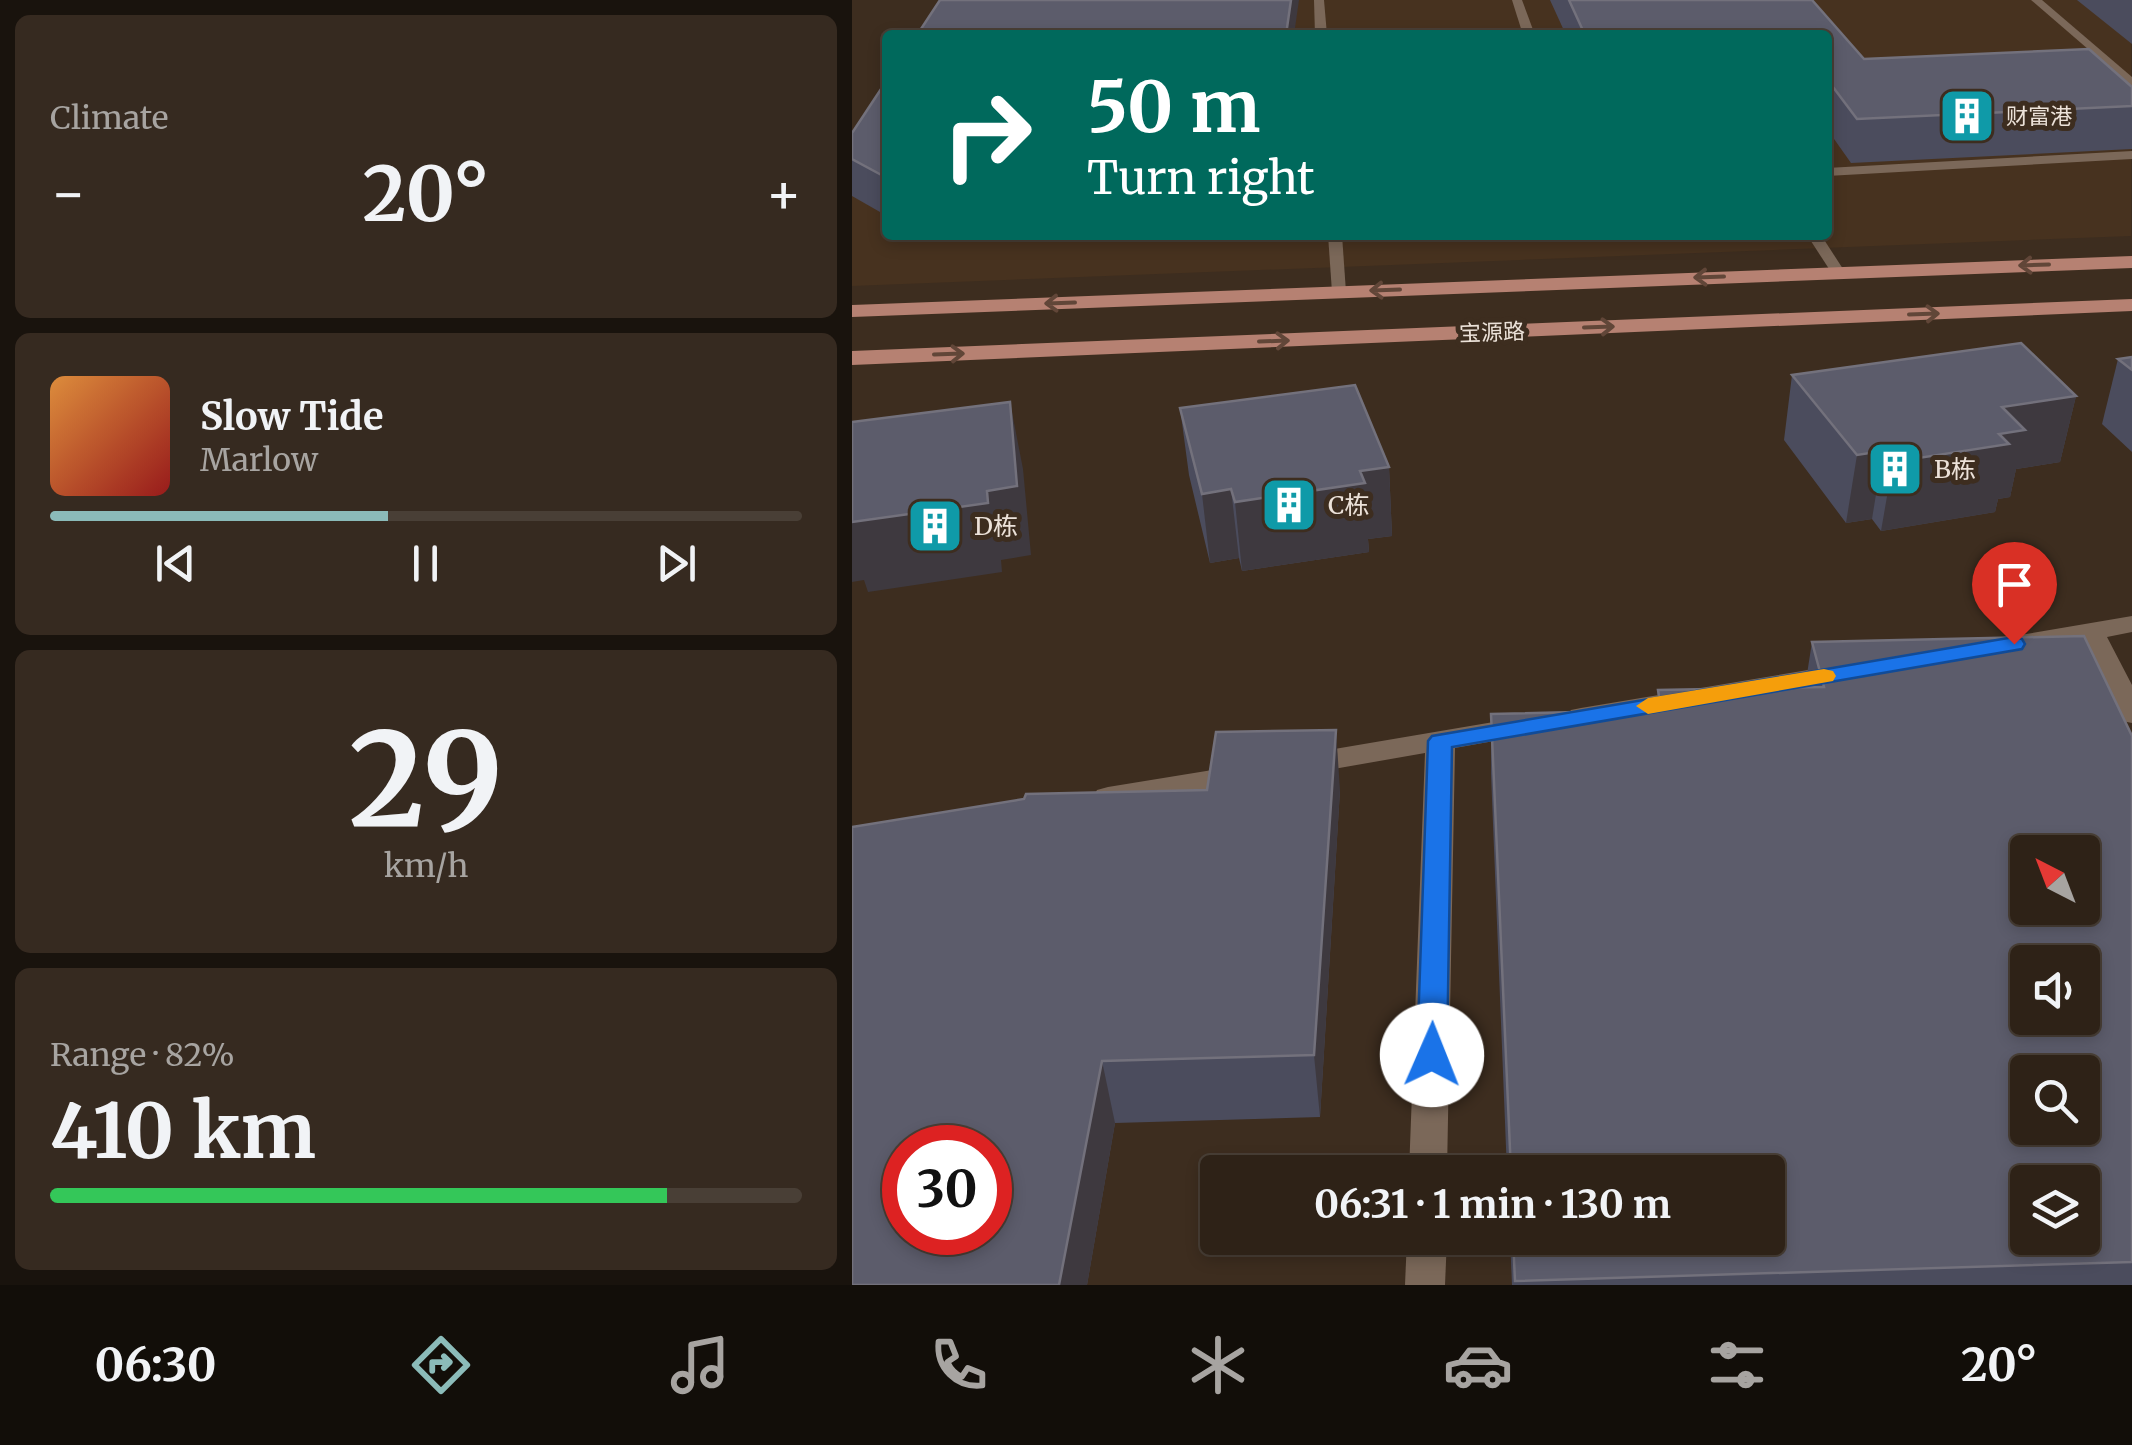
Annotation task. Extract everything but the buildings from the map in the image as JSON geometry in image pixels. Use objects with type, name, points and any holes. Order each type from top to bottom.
[{"type":"main road","name":"宝源路","points":[[852,311],[2132,262]]},
{"type":"main road","name":"宝源路","points":[[852,358],[2132,306]]},
{"type":"street","points":[[1992,648],[2132,624]]},
{"type":"street","points":[[2090,631],[2132,714]]},
{"type":"street","points":[[1087,801],[1874,668]]},
{"type":"street","points":[[1428,1155],[1440,741]]},
{"type":"street","points":[[1425,1285],[1426,1255]]},
{"type":"lane","points":[[1318,0],[1321,30]]},
{"type":"lane","points":[[1518,0],[1528,30]]},
{"type":"lane","points":[[2036,0],[2132,84]]},
{"type":"lane","points":[[1832,172],[2132,155]]},
{"type":"lane","points":[[1336,240],[1339,292]]},
{"type":"lane","points":[[1817,240],[1838,272]]},
{"type":"shaded area","points":[[946,0],[2131,0],[2131,236],[852,286],[852,146],[882,100],[882,240],[1832,240],[1832,30],[926,30]]},
{"type":"slow traffic","points":[[1648,706],[1824,676]]},
{"type":"place","name":"财富港","points":[[1967,116]]},
{"type":"place","name":"B栋","points":[[1895,469]]},
{"type":"place","name":"C栋","points":[[1289,505]]},
{"type":"place","name":"D栋","points":[[935,526]]},
{"type":"route","points":[[1432,1055],[1440,741],[2014,644]]}]
